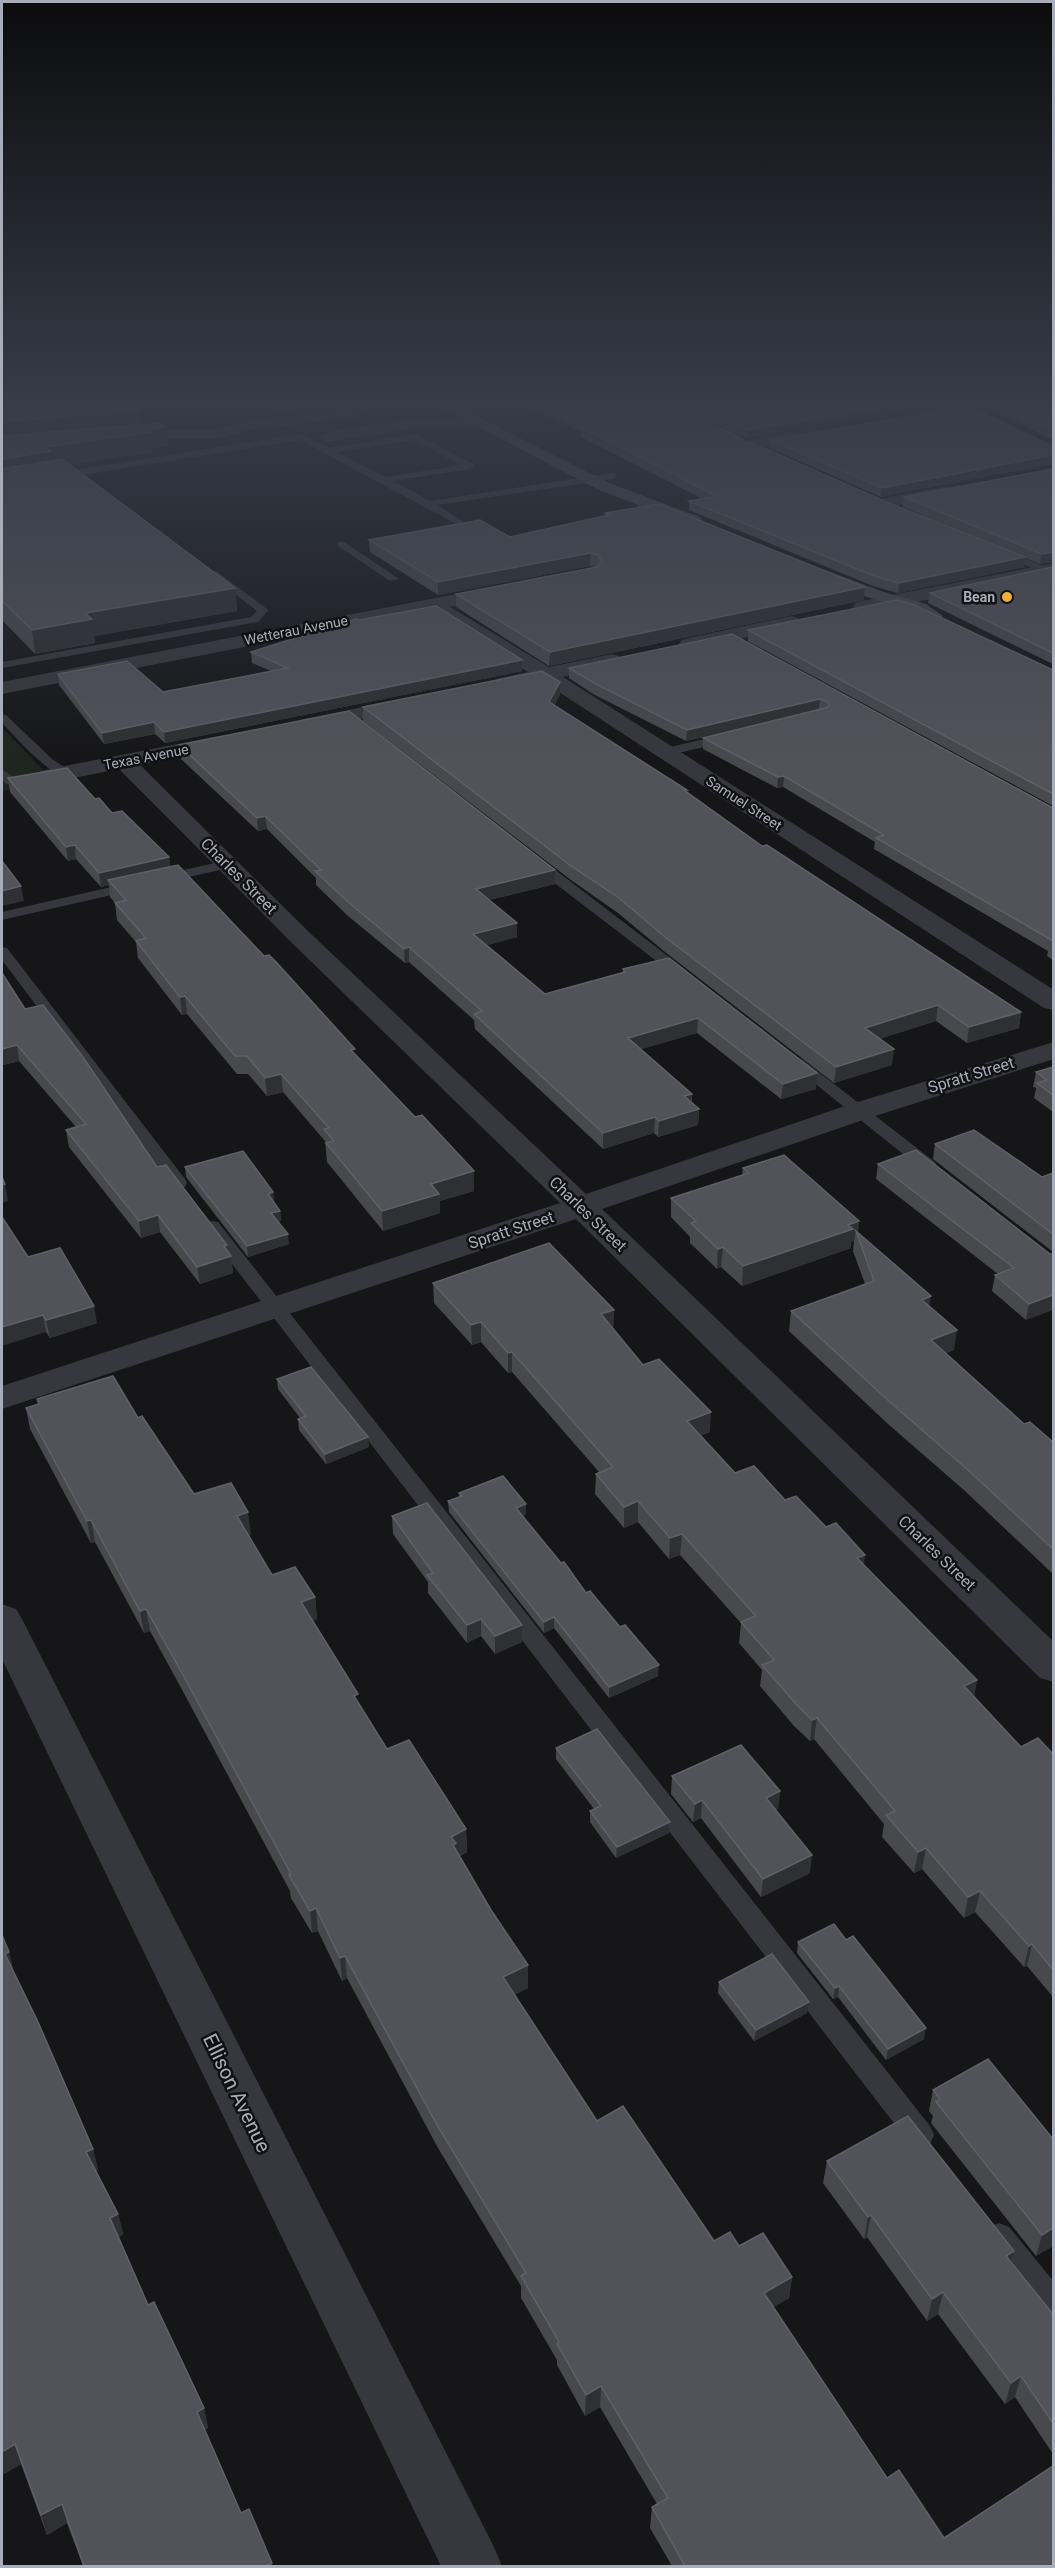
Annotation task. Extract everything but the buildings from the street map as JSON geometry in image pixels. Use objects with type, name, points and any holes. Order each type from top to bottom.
[{"type":"main road","points":[[694,521],[711,528]]},
{"type":"main road","points":[[812,570],[893,601],[919,608],[953,626]]},
{"type":"street","points":[[844,611],[1049,569]]},
{"type":"street","name":"Wetterau Avenue","points":[[2,688],[478,596]]},
{"type":"street","name":"Samuel Street","points":[[434,605],[545,674],[1053,1002]]},
{"type":"street","points":[[669,648],[734,639],[809,618]]},
{"type":"street","points":[[488,686],[635,655]]},
{"type":"street","points":[[287,729],[430,699]]},
{"type":"street","name":"Texas Avenue","points":[[57,774],[242,738]]},
{"type":"street","name":"Charles Street","points":[[123,761],[301,938],[581,1206],[1053,1667]]},
{"type":"street","name":"Spratt Street","points":[[2,1398],[581,1206],[859,1110],[1053,1050]]},
{"type":"street","name":"Ellison Avenue","points":[[2,1619],[472,2566]]},
{"type":"lane","points":[[456,521],[460,523]]},
{"type":"lane","points":[[341,544],[394,579]]},
{"type":"lane","points":[[991,548],[1049,569]]},
{"type":"lane","points":[[2,665],[254,620],[261,615],[263,611],[258,605],[207,567]]},
{"type":"lane","points":[[350,716],[368,730]]},
{"type":"lane","points":[[2,717],[48,762],[57,774],[10,782],[2,773]]},
{"type":"lane","points":[[666,752],[741,734]]},
{"type":"lane","points":[[524,852],[691,981]]},
{"type":"lane","points":[[2,916],[228,864]]},
{"type":"lane","points":[[2,951],[189,1195]]},
{"type":"lane","points":[[784,1053],[940,1175]]},
{"type":"lane","points":[[203,1214],[936,2155]]},
{"type":"lane","points":[[987,2221],[1053,2306]]},
{"type":"shaded area","points":[[2,728],[53,780],[2,791]]},
{"type":"place","name":"Bean","points":[[1007,597]]}]
